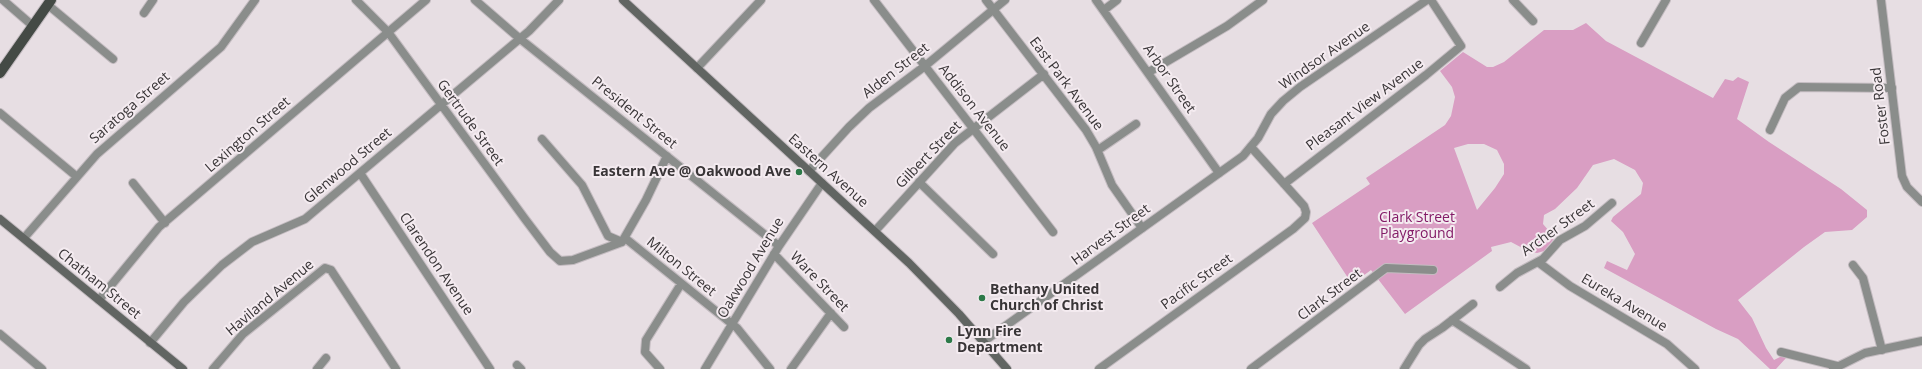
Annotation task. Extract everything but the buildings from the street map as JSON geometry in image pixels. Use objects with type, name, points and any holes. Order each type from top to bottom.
[{"type":"main road","name":"Eastern Avenue","points":[[623,0],[875,231],[935,289],[1007,369]]},
{"type":"main road","points":[[0,73],[50,3]]},
{"type":"main road","name":"Chatham Street","points":[[0,219],[183,369]]},
{"type":"street","points":[[3,0],[33,26]]},
{"type":"street","points":[[144,13],[152,0]]},
{"type":"street","name":"Saratoga Street","points":[[24,238],[96,154],[221,47],[255,0]]},
{"type":"street","name":"Gertrude Street","points":[[356,0],[388,32],[483,163],[554,257],[562,261],[573,260],[623,240]]},
{"type":"street","name":"Lexington Street","points":[[99,300],[148,239],[165,223],[426,0]]},
{"type":"street","name":"President Street","points":[[475,0],[519,38],[779,246]]},
{"type":"street","name":"Glenwood Street","points":[[150,343],[184,302],[229,258],[252,242],[305,219],[529,31],[559,0]]},
{"type":"street","points":[[697,68],[761,0]]},
{"type":"street","name":"Addison Avenue","points":[[874,0],[1053,232]]},
{"type":"street","name":"East Park Avenue","points":[[986,0],[1073,111],[1098,150],[1112,185],[1142,228]]},
{"type":"street","name":"Alden Street","points":[[809,171],[862,114],[1005,0]]},
{"type":"street","name":"Arbor Street","points":[[1096,0],[1220,173]]},
{"type":"street","points":[[1104,10],[1117,0]]},
{"type":"street","points":[[1149,72],[1228,26],[1263,0]]},
{"type":"street","name":"Windsor Avenue","points":[[1251,147],[1271,114],[1283,101],[1300,87],[1428,0]]},
{"type":"street","name":"Pleasant View Avenue","points":[[1284,184],[1426,75],[1461,46],[1431,0]]},
{"type":"street","points":[[1512,0],[1533,21]]},
{"type":"street","points":[[1641,43],[1666,0]]},
{"type":"street","name":"Foster Road","points":[[1881,0],[1902,176],[1907,187],[1922,202]]},
{"type":"street","points":[[50,3],[113,59]]},
{"type":"street","name":"Gilbert Street","points":[[875,231],[940,158],[974,128],[1044,74]]},
{"type":"street","points":[[1770,130],[1785,98],[1798,87],[1892,88]]},
{"type":"street","points":[[0,113],[76,176]]},
{"type":"street","points":[[1098,150],[1136,124]]},
{"type":"street","name":"Milton Street","points":[[542,139],[582,185],[608,236],[623,240],[732,324],[770,369]]},
{"type":"street","points":[[1251,147],[1284,184]]},
{"type":"street","name":"Harvest Street","points":[[983,342],[1220,173],[1243,156],[1251,147]]},
{"type":"street","points":[[623,240],[667,156]]},
{"type":"street","name":"Clarendon Avenue","points":[[360,173],[490,369]]},
{"type":"street","points":[[919,182],[993,254]]},
{"type":"street","points":[[133,183],[165,223]]},
{"type":"street","name":"Oakwood Avenue","points":[[705,369],[779,246],[822,183]]},
{"type":"street","name":"Pacific Street","points":[[1098,369],[1302,222],[1306,212],[1304,206],[1284,184]]},
{"type":"street","name":"Archer Street","points":[[1500,286],[1517,273],[1538,262],[1560,240],[1584,226],[1612,203]]},
{"type":"street","name":"Ware Street","points":[[774,254],[844,328]]},
{"type":"street","name":"Eureka Avenue","points":[[1538,262],[1570,286],[1667,344],[1695,369]]},
{"type":"street","points":[[1853,265],[1863,278],[1882,350]]},
{"type":"street","name":"Haviland Avenue","points":[[213,369],[244,334],[325,268],[331,270],[396,369]]},
{"type":"street","name":"Clark Street","points":[[1251,369],[1386,268],[1433,270]]},
{"type":"street","points":[[660,369],[645,352],[646,340],[681,284]]},
{"type":"street","points":[[1404,369],[1419,345],[1473,304]]},
{"type":"street","points":[[791,369],[831,313]]},
{"type":"street","points":[[1452,320],[1526,369]]},
{"type":"street","points":[[0,334],[42,369]]},
{"type":"street","points":[[1781,352],[1835,367],[1865,353],[1922,341]]},
{"type":"street","points":[[317,369],[326,358]]},
{"type":"green space","name":"Clark Street Playground","points":[[1586,23],[1606,41],[1713,98],[1725,79],[1733,81],[1738,77],[1749,82],[1737,119],[1769,142],[1841,189],[1867,210],[1867,217],[1852,230],[1825,232],[1738,300],[1752,318],[1766,348],[1774,360],[1782,356],[1786,358],[1776,369],[1770,369],[1738,339],[1716,329],[1604,268],[1607,261],[1627,270],[1635,254],[1623,232],[1611,221],[1613,217],[1641,194],[1643,183],[1635,170],[1614,159],[1593,165],[1577,188],[1555,209],[1544,215],[1543,224],[1549,231],[1557,235],[1544,251],[1537,253],[1528,251],[1511,242],[1491,247],[1492,251],[1405,314],[1371,270],[1352,284],[1312,223],[1370,184],[1366,178],[1445,125],[1451,116],[1455,97],[1452,87],[1440,71],[1463,52],[1487,67],[1493,67],[1504,62],[1544,30],[1573,30]],"holes":[[[1468,144],[1484,144],[1497,150],[1504,164],[1504,174],[1495,188],[1477,210],[1454,148]]]},
{"type":"place","name":"Eastern Ave @ Oakwood Ave","points":[[799,172]]},
{"type":"place","name":"Bethany United Church of Christ","points":[[982,298]]},
{"type":"place","name":"Lynn Fire Department","points":[[949,340]]}]
